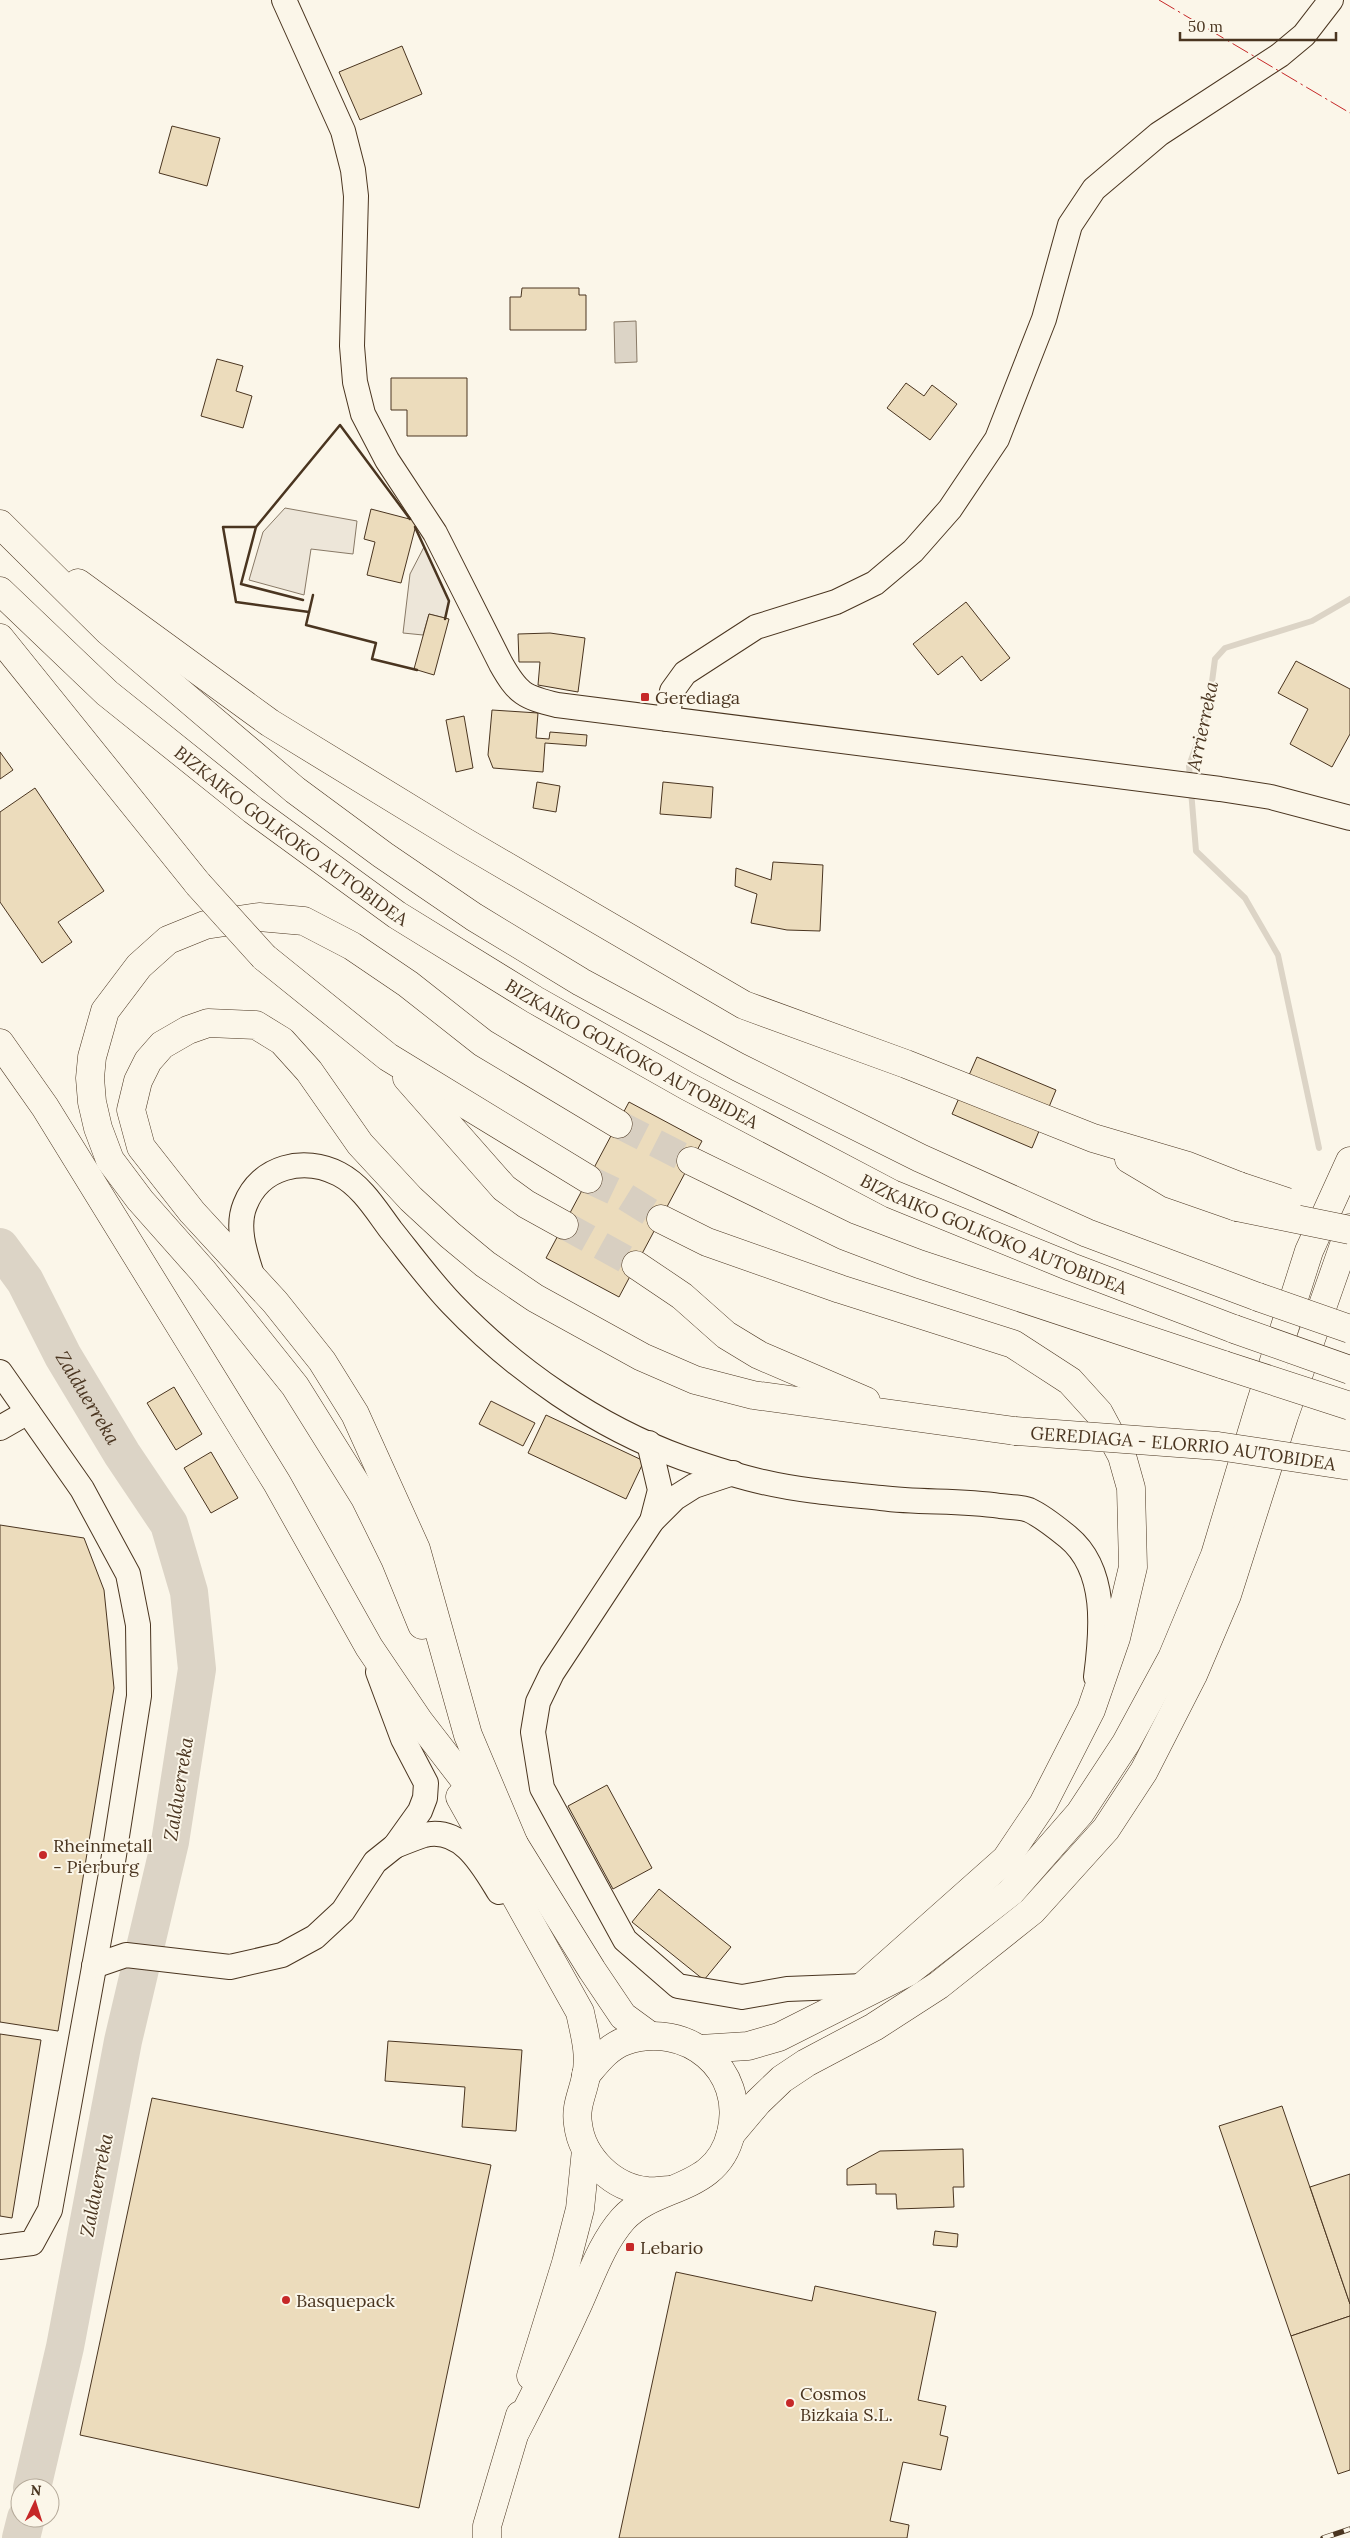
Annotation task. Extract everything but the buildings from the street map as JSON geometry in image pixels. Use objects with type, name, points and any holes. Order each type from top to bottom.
[{"type":"main road","name":"BIZKAIKO GOLKOKO AUTOBIDEA","points":[[0,524],[108,631],[294,790],[383,856],[474,917],[581,982],[738,1067],[920,1158],[1087,1233],[1350,1329]]},
{"type":"main road","points":[[24,549],[96,595],[270,723],[463,841],[744,1005],[906,1064],[1093,1138],[1188,1166],[1238,1196],[1350,1229],[1284,1416],[1228,1595],[1193,1675],[1144,1771],[1106,1829],[1032,1911],[939,1985],[874,2027],[806,2063],[782,2079],[758,2102],[731,2134]]},
{"type":"main road","name":"BIZKAIKO GOLKOKO AUTOBIDEA","points":[[0,591],[107,694],[253,810],[397,915],[535,1000],[687,1086],[892,1194],[1071,1268],[1350,1370]]},
{"type":"main road","points":[[0,638],[198,884],[264,957],[388,1057],[588,1179]]},
{"type":"main road","points":[[514,1844],[395,1559],[365,1498],[294,1386],[203,1271],[140,1200],[110,1160],[98,1128],[92,1102],[90,1078],[98,1034],[106,1012],[139,966],[168,940],[205,925],[259,917],[304,921],[352,946],[408,984],[484,1043],[618,1124]]},
{"type":"main road","points":[[468,1735],[416,1549],[355,1414],[322,1361],[252,1275],[192,1212],[141,1147],[131,1110],[138,1081],[148,1061],[162,1045],[188,1030],[208,1023],[256,1026],[282,1041],[310,1070],[360,1144],[411,1199],[450,1235],[484,1264],[535,1298],[642,1357],[695,1380],[753,1395],[929,1419]]},
{"type":"main road","points":[[0,1043],[45,1106],[277,1483],[369,1647],[418,1721],[580,2012],[588,2046],[586,2075],[578,2099],[578,2125],[586,2150],[601,2170],[622,2184],[647,2191],[673,2190]]},
{"type":"main road","points":[[388,1057],[504,1188],[526,1204],[564,1225]]},
{"type":"main road","points":[[691,1161],[845,1236],[919,1264],[1350,1406]]},
{"type":"main road","points":[[700,2049],[748,2046],[779,2037],[854,1995],[908,1972],[1012,1892],[1080,1813],[1126,1743],[1172,1658],[1215,1555],[1260,1405],[1310,1251],[1350,1161]]},
{"type":"main road","points":[[1238,1196],[1350,1213]]},
{"type":"main road","points":[[660,1219],[707,1242],[840,1288],[1013,1344],[1070,1381],[1099,1412],[1122,1456],[1131,1488],[1133,1567],[1116,1638],[1091,1710],[1043,1804],[1006,1858],[854,1995]]},
{"type":"main road","points":[[636,1265],[682,1296],[726,1335],[759,1355],[872,1404],[929,1419]]},
{"type":"main road","name":"GEREDIAGA - ELORRIO AUTOBIDEA","points":[[929,1419],[1015,1431],[1218,1446],[1350,1466]]},
{"type":"main road","points":[[418,1721],[514,1844],[592,1970],[623,2016],[649,2035]]},
{"type":"main road","points":[[516,2431],[546,2374],[614,2231],[638,2207],[693,2182],[710,2170],[723,2153],[731,2134],[734,2110],[729,2086],[718,2066],[700,2049],[676,2038],[649,2035],[624,2042],[602,2055],[586,2075]]},
{"type":"main road","points":[[487,2538],[487,2526],[580,2209],[586,2150]]},
{"type":"street","points":[[284,0],[343,132],[353,170],[356,196],[352,346],[355,382],[363,414],[383,452],[434,533],[513,684],[529,699],[557,706],[1220,789],[1270,797],[1350,818]]},
{"type":"street","points":[[667,719],[672,691],[685,674],[756,627],[836,602],[875,583],[913,550],[950,509],[997,439],[1044,319],[1070,225],[1094,189],[1159,134],[1280,55],[1304,35],[1331,0]]},
{"type":"street","points":[[252,1275],[242,1245],[244,1206],[257,1185],[272,1171],[289,1165],[310,1165],[339,1174],[362,1192],[412,1257],[452,1304],[505,1353],[560,1394],[614,1426],[682,1457],[763,1482],[885,1499],[965,1501],[1028,1510],[1070,1539],[1092,1566],[1101,1618],[1091,1710]]},
{"type":"street","points":[[0,1372],[82,1489],[128,1574],[138,1625],[139,1696],[94,1966],[50,2210],[32,2242],[0,2247]]},
{"type":"street","points":[[0,1428],[28,1412]]},
{"type":"street","points":[[649,1442],[660,1490],[652,1520]]},
{"type":"street","points":[[733,1473],[694,1486],[675,1498],[652,1520],[552,1673],[538,1702],[533,1732],[542,1788],[625,1940],[678,1986],[742,1997],[787,1989],[854,1995]]},
{"type":"street","points":[[94,1966],[126,1955],[230,1967],[282,1955],[315,1937],[343,1911],[375,1862],[395,1846],[420,1811],[426,1783],[403,1738],[369,1647]]},
{"type":"street","points":[[395,1846],[426,1835],[445,1835],[463,1843],[483,1866],[508,1907],[537,1934]]},
{"type":"shaded area","points":[[636,321],[637,362],[615,363],[614,322]]},
{"type":"shaded area","points":[[285,508],[357,521],[353,554],[311,549],[304,595],[249,580],[263,532]]},
{"type":"shaded area","points":[[424,547],[449,601],[445,618],[429,614],[423,635],[403,633],[410,574]]},
{"type":"waterway","name":"Arrierreka","points":[[1319,1148],[1278,955],[1245,898],[1196,851],[1189,766],[1208,712],[1215,659],[1225,648],[1312,621],[1350,599]]},
{"type":"waterway","name":"Zalduerreka","points":[[0,1247],[25,1281],[63,1356],[122,1454],[169,1524],[189,1592],[197,1669],[170,1842],[123,2041],[65,2347],[34,2478]]},
{"type":"waterway","name":"Zalduerreka","points":[[21,2538],[24,2528]]},
{"type":"tunnel","points":[[618,1124],[691,1161]]},
{"type":"tunnel","points":[[588,1179],[624,1196],[661,1219]]},
{"type":"tunnel","points":[[564,1225],[636,1265]]},
{"type":"railway","points":[[1323,2538],[1350,2529]]},
{"type":"wall","points":[[303,600],[241,584],[256,527],[340,425],[410,519]]},
{"type":"wall","points":[[256,527],[223,527],[236,602],[309,612]]},
{"type":"wall","points":[[415,527],[449,601],[445,619]]},
{"type":"wall","points":[[313,595],[306,625],[376,643],[372,659],[417,670]]},
{"type":"power","points":[[1159,0],[1350,113]]},
{"type":"place","name":"Gerediaga","points":[[645,697]]},
{"type":"place","name":"Rheinmetall - Pierburg","points":[[43,1855]]},
{"type":"place","name":"Lebario","points":[[630,2247]]},
{"type":"place","name":"Basquepack","points":[[286,2300]]},
{"type":"place","name":"Cosmos Bizkaia S.L.","points":[[790,2403]]}]
